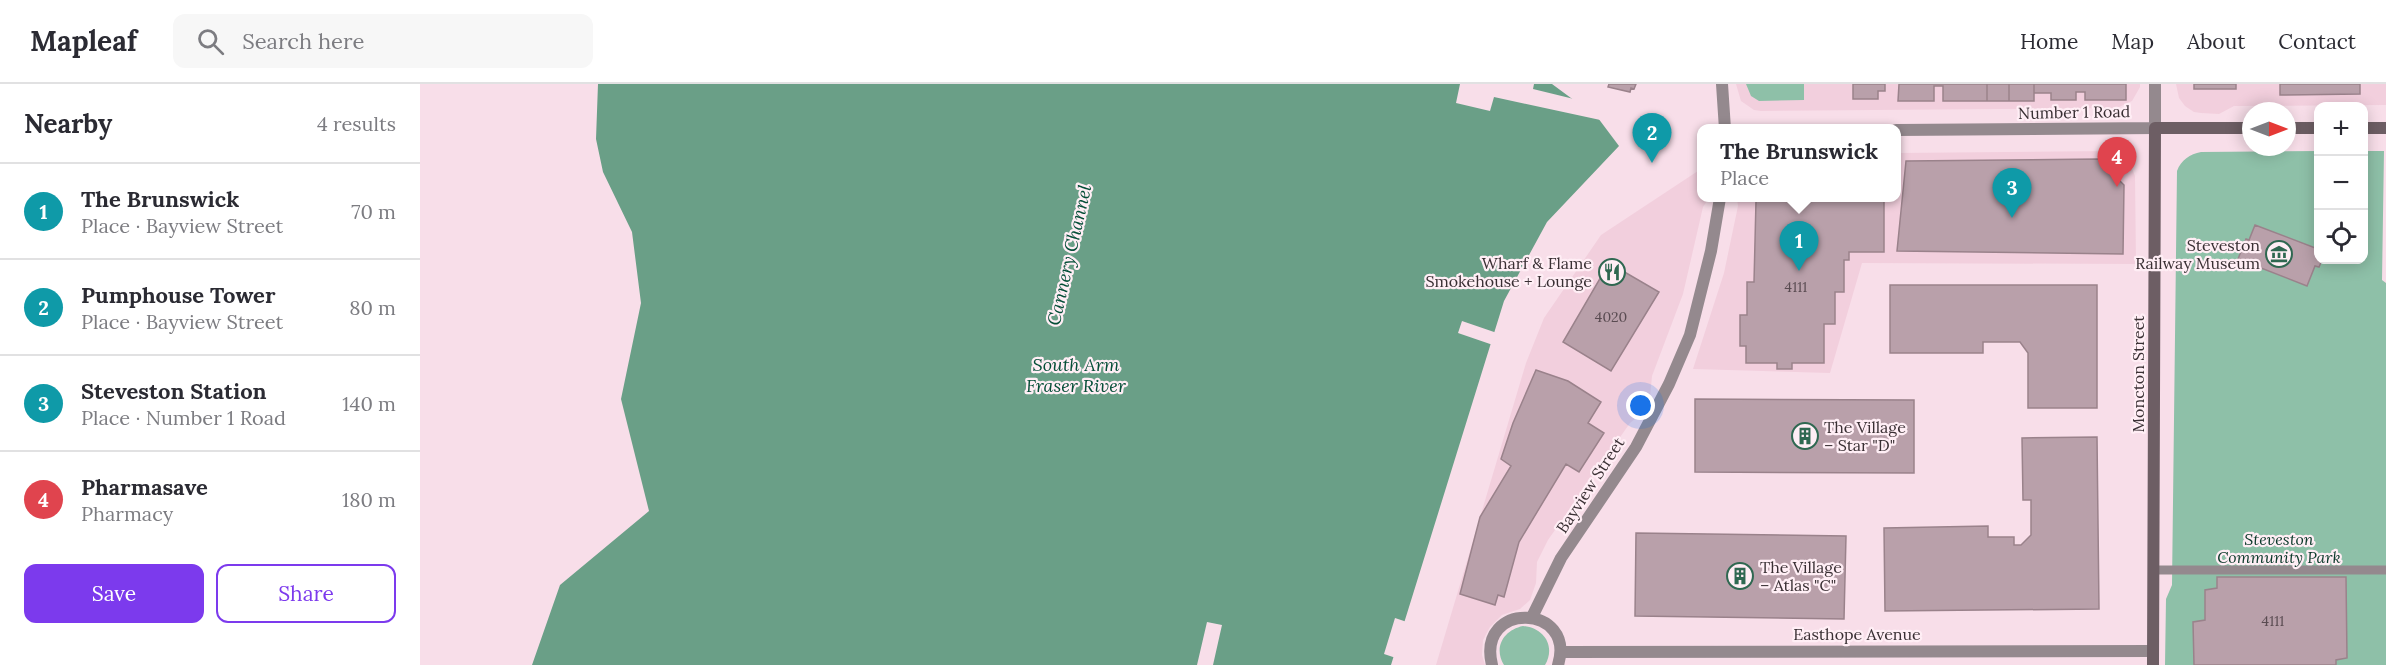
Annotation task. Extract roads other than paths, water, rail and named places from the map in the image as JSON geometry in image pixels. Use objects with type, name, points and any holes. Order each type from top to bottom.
[{"type":"street","points":[[1722,84],[1725,124]]},
{"type":"street","name":"Moncton Street","points":[[2153,665],[2155,84]]},
{"type":"street","name":"Number 1 Road","points":[[1901,130],[2242,128]]},
{"type":"street","points":[[2296,128],[2314,128]]},
{"type":"street","points":[[2368,128],[2386,128]]},
{"type":"street","name":"Bayview Street","points":[[1532,617],[1562,558],[1636,447],[1669,384],[1690,335],[1711,251],[1719,202]]},
{"type":"street","points":[[1492,665],[1491,644],[1495,634],[1502,626],[1521,617],[1542,620],[1556,634],[1559,659]]},
{"type":"street","name":"Easthope Avenue","points":[[1559,659],[2153,651]]},
{"type":"lane","points":[[2154,570],[2386,570]]},
{"type":"water","name":"South Arm Fraser River","points":[[598,84],[1552,84],[1598,118],[1619,146],[1547,222],[1504,301],[1391,665],[532,665],[560,585],[649,511],[621,399],[641,303],[632,232],[603,172],[596,139]]},
{"type":"place","name":"Pumphouse Tower","points":[[1652,163]]},
{"type":"place","name":"Pharmasave","points":[[2117,187]]},
{"type":"place","name":"Steveston Station","points":[[2012,218]]},
{"type":"place","name":"Steveston Railway Museum","points":[[2279,254]]},
{"type":"place","name":"The Brunswick","points":[[1799,271]]},
{"type":"place","name":"Wharf & Flame Smokehouse + Lounge","points":[[1612,272]]},
{"type":"place","name":"The Village – Star \"D\"","points":[[1805,436]]},
{"type":"place","name":"The Village – Atlas \"C\"","points":[[1740,576]]},
{"type":"water label","name":"Cannery Channel","points":[[1069,255]]},
{"type":"park label","name":"Steveston Community Park","points":[[2279,548]]}]
